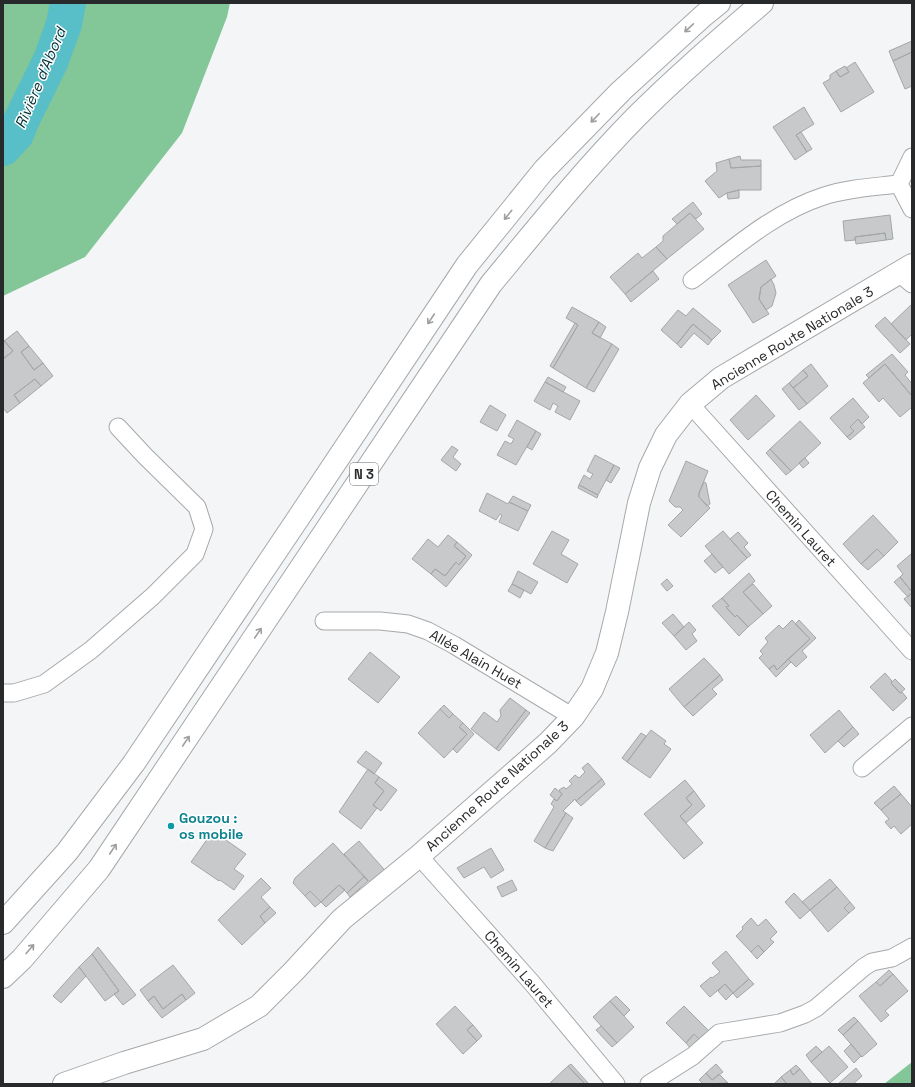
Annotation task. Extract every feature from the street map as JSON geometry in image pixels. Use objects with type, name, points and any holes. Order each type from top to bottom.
[{"type":"main road","name":"N 3","points":[[3,923],[67,852],[134,763],[306,508],[467,264],[544,170],[621,91],[719,3]]},
{"type":"main road","name":"N 3","points":[[3,977],[22,959],[99,869],[491,284],[561,199],[636,117],[716,42],[762,3]]},
{"type":"main road","name":"Ancienne Route Nationale 3","points":[[64,1084],[124,1063],[203,1039],[259,1006],[342,919],[419,856],[548,743],[573,717],[592,690],[607,653],[617,612],[639,502],[650,468],[666,435],[690,404],[721,378],[908,274]]},
{"type":"street","points":[[899,184],[912,158]]},
{"type":"street","points":[[899,184],[912,209]]},
{"type":"street","points":[[692,280],[761,228],[790,210],[824,196],[862,188],[899,184]]},
{"type":"street","name":"Chemin Lauret","points":[[690,404],[912,651]]},
{"type":"street","points":[[3,693],[14,693],[44,684],[85,654],[153,596],[195,554],[204,529],[197,507],[118,427]]},
{"type":"street","name":"Allée Alain Huet","points":[[324,621],[380,621],[408,624],[428,631],[454,645],[573,717]]},
{"type":"street","points":[[862,768],[912,726]]},
{"type":"street","name":"Chemin Lauret","points":[[419,856],[532,982],[616,1084]]},
{"type":"street","points":[[649,1084],[693,1056],[720,1033],[780,1023],[805,1014],[816,1008],[864,967],[872,962],[892,958],[912,948]]},
{"type":"green space","points":[[3,3],[230,3],[227,17],[182,133],[85,257],[3,296]]},
{"type":"green space","points":[[912,1062],[912,1084],[884,1084]]},
{"type":"building","points":[[912,41],[912,52],[893,61],[889,51]]},
{"type":"building","points":[[912,52],[912,86],[905,89],[893,61]]},
{"type":"building","points":[[855,62],[874,92],[841,112],[823,83],[830,79],[830,75],[836,71],[840,77],[849,72],[846,68]]},
{"type":"building","points":[[845,66],[849,72],[840,77],[836,71]]},
{"type":"building","points":[[804,107],[814,124],[796,135],[807,152],[795,160],[773,127]]},
{"type":"building","points":[[801,132],[812,149],[807,152],[796,135]]},
{"type":"building","points":[[740,156],[741,160],[761,160],[761,166],[731,168],[729,159]]},
{"type":"building","points":[[729,159],[731,168],[761,166],[761,190],[739,190],[727,193],[719,198],[705,181],[717,171],[716,163]]},
{"type":"building","points":[[739,190],[739,198],[728,199],[727,193]]},
{"type":"building","points":[[693,202],[702,214],[696,219],[690,213],[677,224],[672,219]]},
{"type":"building","points":[[690,213],[704,229],[667,259],[656,247],[663,241],[663,236]]},
{"type":"building","points":[[890,215],[893,239],[886,240],[885,233],[855,237],[855,240],[845,241],[843,221]]},
{"type":"building","points":[[885,233],[886,240],[856,244],[855,237]]},
{"type":"building","points":[[656,247],[667,259],[625,294],[610,277],[638,253],[642,258]]},
{"type":"building","points":[[766,260],[776,276],[761,287],[759,299],[769,314],[753,323],[728,285]]},
{"type":"building","points":[[653,271],[659,279],[631,302],[625,294]]},
{"type":"building","points":[[771,279],[776,293],[772,306],[766,310],[759,299],[761,287]]},
{"type":"building","points":[[912,304],[912,334],[906,340],[891,324]]},
{"type":"building","points":[[572,307],[599,322],[592,333],[612,344],[586,388],[553,368],[578,325],[566,318]]},
{"type":"building","points":[[693,308],[721,331],[712,340],[693,324],[677,344],[661,330],[678,310],[686,316]]},
{"type":"building","points":[[885,317],[910,344],[900,353],[875,326]]},
{"type":"building","points":[[599,322],[606,327],[600,338],[592,333]]},
{"type":"building","points":[[575,323],[578,325],[553,368],[550,366]]},
{"type":"building","points":[[693,324],[712,340],[708,345],[694,333],[681,348],[677,344]]},
{"type":"building","points":[[17,331],[29,346],[21,352],[34,370],[43,363],[53,376],[41,386],[35,379],[14,395],[20,403],[7,413],[3,408],[3,359],[13,351],[4,341]]},
{"type":"building","points":[[3,339],[13,351],[3,359]]},
{"type":"building","points":[[612,344],[619,349],[594,392],[586,388]]},
{"type":"building","points":[[29,346],[43,363],[34,370],[21,352]]},
{"type":"building","points":[[892,354],[908,372],[905,375],[912,384],[912,396],[885,364],[869,378],[866,375]]},
{"type":"building","points":[[811,364],[828,386],[807,404],[793,388],[808,376],[803,370]]},
{"type":"building","points":[[885,364],[912,396],[912,407],[900,417],[883,398],[879,402],[863,383]]},
{"type":"building","points":[[803,370],[808,376],[793,388],[789,383]]},
{"type":"building","points":[[548,377],[566,387],[563,392],[545,382]]},
{"type":"building","points":[[35,379],[41,386],[20,403],[14,395]]},
{"type":"building","points":[[545,382],[580,401],[570,420],[555,412],[558,406],[553,403],[550,410],[534,401]]},
{"type":"building","points":[[789,383],[807,404],[799,410],[782,389]]},
{"type":"building","points":[[756,395],[775,416],[748,440],[730,420]]},
{"type":"building","points":[[853,398],[869,417],[862,424],[858,419],[850,427],[854,431],[847,437],[830,418]]},
{"type":"building","points":[[490,405],[506,415],[497,431],[480,422]]},
{"type":"building","points":[[858,419],[865,427],[850,440],[847,437],[854,431],[850,427]]},
{"type":"building","points":[[517,420],[536,431],[516,465],[497,455],[505,441],[511,444],[514,439],[508,436]]},
{"type":"building","points":[[800,421],[821,443],[791,471],[770,449]]},
{"type":"building","points":[[536,431],[541,434],[532,450],[527,447]]},
{"type":"building","points":[[452,446],[458,450],[453,457],[461,464],[456,471],[441,460]]},
{"type":"building","points":[[770,449],[791,471],[786,475],[766,453]]},
{"type":"building","points":[[595,455],[614,465],[598,495],[579,485],[584,475],[590,479],[593,474],[587,471]]},
{"type":"building","points":[[805,458],[809,463],[803,468],[799,463]]},
{"type":"building","points":[[686,461],[708,471],[699,493],[699,497],[710,508],[681,537],[668,525],[683,510],[680,507],[675,507],[669,501]]},
{"type":"building","points":[[614,465],[620,468],[611,483],[606,480]]},
{"type":"building","points":[[704,482],[706,483],[710,504],[707,506],[699,497],[699,493]]},
{"type":"building","points":[[579,485],[598,495],[597,498],[578,488]]},
{"type":"building","points":[[487,493],[508,504],[509,502],[528,511],[518,531],[499,522],[502,515],[500,514],[496,520],[479,511]]},
{"type":"building","points":[[513,496],[531,505],[528,511],[509,502]]},
{"type":"building","points":[[873,515],[898,542],[884,556],[877,549],[861,564],[843,544]]},
{"type":"building","points":[[552,531],[569,540],[561,554],[578,564],[567,583],[533,564]]},
{"type":"building","points":[[723,531],[747,558],[729,574],[705,546]]},
{"type":"building","points":[[738,532],[748,543],[744,547],[751,555],[747,558],[730,539]]},
{"type":"building","points":[[448,535],[457,542],[454,546],[466,556],[459,565],[456,562],[445,576],[435,569],[431,574],[412,559],[428,539],[438,547]]},
{"type":"building","points":[[457,542],[472,555],[446,587],[431,574],[435,569],[445,576],[456,562],[459,565],[466,556],[454,546]]},
{"type":"building","points":[[877,549],[884,556],[868,570],[861,564]]},
{"type":"building","points":[[712,554],[723,567],[715,573],[704,561]]},
{"type":"building","points":[[911,554],[912,592],[900,577],[903,574],[897,566]]},
{"type":"building","points":[[518,571],[538,582],[531,594],[512,584]]},
{"type":"building","points":[[749,573],[755,581],[743,592],[763,614],[748,627],[737,615],[735,617],[726,607],[729,606],[722,598]]},
{"type":"building","points":[[900,577],[912,592],[908,597],[894,582]]},
{"type":"building","points":[[667,579],[673,586],[667,591],[661,584]]},
{"type":"building","points":[[512,584],[524,590],[520,598],[508,591]]},
{"type":"building","points":[[753,584],[772,606],[763,614],[743,592]]},
{"type":"building","points":[[912,593],[912,607],[911,607],[904,599]]},
{"type":"building","points":[[722,598],[729,606],[726,607],[735,617],[737,615],[748,627],[739,636],[712,606]]},
{"type":"building","points":[[673,614],[684,627],[674,636],[662,623]]},
{"type":"building","points":[[792,620],[810,639],[777,670],[774,665],[769,669],[759,658],[763,654],[760,651],[768,642],[765,638],[779,625],[783,629]]},
{"type":"building","points":[[799,620],[816,638],[802,651],[807,657],[796,667],[788,659],[810,639],[795,624]]},
{"type":"building","points":[[689,622],[696,630],[692,634],[697,641],[686,650],[674,636]]},
{"type":"building","points":[[370,652],[400,677],[378,703],[348,679]]},
{"type":"building","points":[[704,658],[720,675],[684,707],[669,689]]},
{"type":"building","points":[[788,659],[791,662],[776,677],[769,669],[774,665],[777,670]]},
{"type":"building","points":[[885,673],[892,681],[891,683],[907,698],[893,711],[870,687]]},
{"type":"building","points":[[720,675],[723,680],[712,689],[717,694],[693,716],[684,707]]},
{"type":"building","points":[[895,679],[905,689],[900,693],[891,683]]},
{"type":"building","points":[[510,698],[526,710],[496,749],[471,729],[484,712],[497,722],[501,716],[500,710]]},
{"type":"building","points":[[444,705],[453,714],[449,718],[440,709]]},
{"type":"building","points":[[440,709],[449,718],[453,714],[463,723],[459,727],[467,734],[444,758],[418,733]]},
{"type":"building","points":[[526,710],[530,713],[499,751],[496,749]]},
{"type":"building","points":[[839,710],[853,727],[825,753],[810,735]]},
{"type":"building","points":[[463,723],[474,734],[457,753],[453,749],[467,734],[459,727]]},
{"type":"building","points":[[853,727],[859,734],[844,747],[838,741]]},
{"type":"building","points":[[651,730],[666,741],[664,744],[671,749],[650,778],[627,762]]},
{"type":"building","points":[[641,733],[646,736],[627,762],[622,758]]},
{"type":"building","points":[[366,751],[382,763],[374,774],[357,762]]},
{"type":"building","points":[[588,763],[602,779],[576,801],[575,799],[563,811],[566,813],[545,848],[534,841],[554,807],[551,804],[554,799],[557,801],[562,794],[559,790],[564,787],[566,789],[572,784],[569,781],[575,775],[579,778],[585,772],[582,768]]},
{"type":"building","points":[[368,769],[379,777],[375,783],[384,791],[373,805],[377,808],[361,829],[339,812]]},
{"type":"building","points":[[379,777],[397,790],[381,811],[373,805],[384,791],[375,783]]},
{"type":"building","points":[[602,779],[605,784],[581,806],[576,801]]},
{"type":"building","points":[[685,780],[694,791],[686,798],[692,805],[680,816],[703,843],[684,859],[644,814]]},
{"type":"building","points":[[894,786],[901,794],[881,810],[874,803]]},
{"type":"building","points":[[555,788],[562,794],[557,801],[550,795]]},
{"type":"building","points":[[694,791],[705,806],[686,823],[680,816],[692,805],[686,798]]},
{"type":"building","points":[[901,794],[912,807],[912,824],[901,834],[894,826],[891,829],[885,822],[889,819],[881,810]]},
{"type":"building","points":[[566,813],[573,818],[553,851],[545,848]]},
{"type":"building","points":[[213,831],[246,854],[234,869],[244,876],[234,890],[191,862]]},
{"type":"building","points":[[359,841],[390,876],[376,889],[344,854]]},
{"type":"building","points":[[333,843],[364,877],[347,893],[339,885],[321,902],[310,891],[305,896],[293,883],[295,878]]},
{"type":"building","points":[[491,848],[504,870],[491,878],[484,867],[464,878],[457,868]]},
{"type":"building","points":[[364,877],[368,881],[350,897],[347,893]]},
{"type":"building","points":[[261,878],[271,888],[261,897],[270,907],[260,916],[265,923],[242,945],[218,920]]},
{"type":"building","points":[[830,879],[837,887],[810,910],[802,902]]},
{"type":"building","points":[[512,880],[517,890],[502,897],[497,887]]},
{"type":"building","points":[[339,885],[345,890],[326,907],[321,902]]},
{"type":"building","points":[[837,887],[850,902],[844,908],[849,913],[828,932],[810,910]]},
{"type":"building","points":[[310,891],[321,902],[315,907],[305,896]]},
{"type":"building","points":[[794,893],[810,910],[800,919],[785,902]]},
{"type":"building","points":[[850,902],[855,908],[849,913],[844,908]]},
{"type":"building","points":[[270,907],[276,913],[265,923],[260,916]]},
{"type":"building","points":[[751,918],[758,926],[766,919],[777,932],[770,939],[774,942],[764,952],[758,945],[751,952],[736,936]]},
{"type":"building","points":[[758,945],[764,952],[757,959],[751,952]]},
{"type":"building","points":[[98,947],[136,995],[123,1005],[114,994],[119,991],[92,954]]},
{"type":"building","points":[[726,951],[749,979],[733,993],[725,984],[710,997],[700,986],[720,972],[712,963]]},
{"type":"building","points":[[92,954],[119,991],[105,1001],[79,967]]},
{"type":"building","points":[[173,965],[195,993],[186,1000],[182,994],[163,1009],[154,996],[148,1001],[140,990]]},
{"type":"building","points":[[79,967],[86,976],[61,1003],[53,996]]},
{"type":"building","points":[[889,970],[893,974],[880,986],[876,982]]},
{"type":"building","points":[[893,974],[908,991],[885,1011],[889,1015],[881,1022],[859,996],[876,982],[880,986]]},
{"type":"building","points":[[749,979],[754,984],[737,998],[733,993]]},
{"type":"building","points":[[725,984],[733,993],[726,1000],[718,991]]},
{"type":"building","points":[[182,994],[186,1000],[162,1018],[148,1001],[154,996],[163,1009]]},
{"type":"building","points":[[616,996],[630,1010],[624,1016],[610,1001]]},
{"type":"building","points":[[610,1001],[634,1027],[617,1043],[593,1017]]},
{"type":"building","points":[[455,1006],[473,1025],[467,1030],[477,1041],[463,1054],[436,1024]]},
{"type":"building","points":[[684,1006],[710,1032],[701,1041],[694,1034],[686,1043],[666,1023]]},
{"type":"building","points":[[854,1017],[858,1021],[843,1035],[838,1030]]},
{"type":"building","points":[[858,1021],[877,1044],[862,1057],[843,1035]]},
{"type":"building","points":[[473,1025],[482,1036],[477,1041],[467,1030]]},
{"type":"building","points":[[601,1026],[617,1043],[612,1047],[596,1030]]},
{"type":"building","points":[[694,1034],[701,1041],[692,1050],[686,1043]]},
{"type":"building","points":[[851,1044],[861,1056],[854,1063],[844,1051]]},
{"type":"building","points":[[816,1046],[822,1052],[811,1062],[806,1055]]},
{"type":"building","points":[[829,1046],[848,1067],[830,1083],[811,1062]]},
{"type":"building","points":[[571,1064],[589,1084],[585,1084],[568,1066]]},
{"type":"building","points":[[716,1064],[723,1072],[712,1080],[706,1073]]},
{"type":"building","points":[[796,1065],[800,1069],[793,1075],[790,1070]]},
{"type":"building","points":[[568,1066],[585,1084],[549,1084]]},
{"type":"building","points":[[856,1068],[862,1076],[853,1084],[838,1084]]},
{"type":"building","points":[[800,1069],[812,1084],[787,1084],[781,1077],[790,1070],[793,1075]]},
{"type":"building","points":[[706,1073],[712,1080],[719,1074],[728,1083],[703,1084],[699,1080]]},
{"type":"building","points":[[781,1077],[787,1084],[774,1084]]},
{"type":"waterway","name":"Rivière d'Abord","points":[[3,148],[16,134],[51,60],[64,24],[68,3]]},
{"type":"place","name":"Gouzou : os mobile","points":[[171,826]]}]
